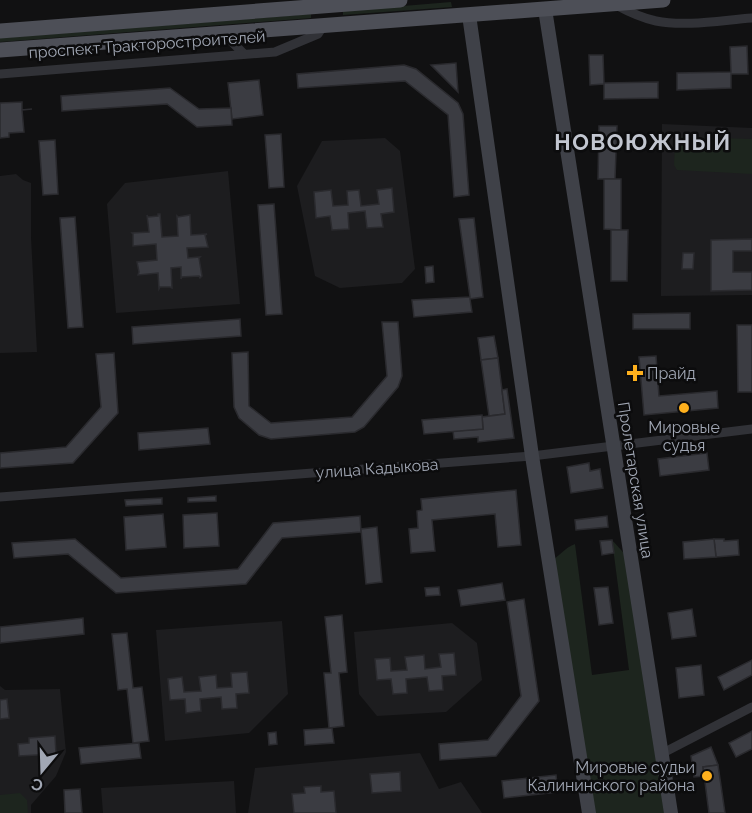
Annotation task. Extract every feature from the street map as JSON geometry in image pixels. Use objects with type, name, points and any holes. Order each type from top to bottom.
[{"type":"main road","name":"проспект Тракторостроителей","points":[[0,31],[399,0]]},
{"type":"main road","name":"проспект Тракторостроителей","points":[[0,50],[324,26],[470,7],[614,4],[663,0]]},
{"type":"street","points":[[614,4],[641,17],[676,23],[752,18]]},
{"type":"street","name":"Пролетарская улица","points":[[544,5],[670,813]]},
{"type":"street","points":[[470,7],[532,456],[589,813]]},
{"type":"street","name":"проспект Тракторостроителей","points":[[0,74],[285,50],[318,34],[324,26]]},
{"type":"street","points":[[223,33],[244,54]]},
{"type":"street","name":"улица Кадыкова","points":[[0,496],[532,456],[752,429]]},
{"type":"street","points":[[661,754],[752,707]]},
{"type":"shaded area","points":[[451,2],[452,7],[343,15],[343,11]]},
{"type":"shaded area","points":[[311,14],[311,18],[0,42],[0,38]]},
{"type":"shaded area","points":[[662,124],[752,128],[752,295],[661,296]]},
{"type":"shaded area","points":[[682,137],[752,139],[752,174],[677,170],[674,165],[675,143]]},
{"type":"shaded area","points":[[385,138],[400,151],[415,269],[402,283],[340,288],[315,276],[297,186],[322,141]]},
{"type":"shaded area","points":[[228,171],[240,304],[116,313],[107,204],[125,183]]},
{"type":"shaded area","points":[[16,174],[31,183],[31,237],[37,352],[0,353],[0,176]]},
{"type":"shaded area","points":[[612,540],[632,562],[670,813],[589,813],[549,562],[575,544],[592,675],[629,670]]},
{"type":"shaded area","points":[[282,621],[288,694],[249,733],[165,741],[156,630]]},
{"type":"shaded area","points":[[452,623],[477,643],[482,680],[446,712],[377,716],[359,694],[354,632]]},
{"type":"shaded area","points":[[0,686],[5,690],[60,689],[66,752],[56,776],[31,805],[31,813],[0,813]]},
{"type":"shaded area","points":[[420,753],[439,789],[461,782],[482,813],[248,813],[255,768]]},
{"type":"shaded area","points":[[234,781],[236,813],[103,813],[101,788]]},
{"type":"shaded area","points":[[20,793],[27,800],[28,813],[0,813],[0,795]]},
{"type":"building","points":[[747,46],[748,74],[731,74],[731,88],[677,90],[677,73],[731,72],[730,47]]},
{"type":"building","points":[[589,55],[603,55],[604,83],[658,82],[658,98],[604,99],[604,84],[590,85]]},
{"type":"building","points":[[456,63],[458,92],[431,65]]},
{"type":"building","points":[[404,65],[416,69],[458,103],[463,114],[469,195],[454,197],[448,115],[405,81],[298,88],[297,74]]},
{"type":"building","points":[[259,80],[263,115],[232,119],[228,83]]},
{"type":"building","points":[[170,88],[199,109],[231,108],[232,125],[197,127],[167,104],[62,111],[61,96]]},
{"type":"building","points":[[22,102],[24,132],[9,133],[9,137],[0,138],[0,103]]},
{"type":"building","points":[[599,126],[617,126],[615,179],[598,179]]},
{"type":"building","points":[[281,134],[284,187],[269,188],[265,135]]},
{"type":"building","points":[[55,140],[58,194],[43,195],[39,141]]},
{"type":"building","points":[[604,179],[621,179],[621,230],[604,229]]},
{"type":"building","points":[[392,188],[394,212],[381,214],[383,227],[367,228],[365,211],[348,213],[349,229],[332,230],[330,216],[316,218],[314,192],[331,190],[333,206],[348,205],[347,191],[359,190],[361,206],[379,204],[377,190]]},
{"type":"building","points":[[274,204],[282,314],[266,315],[258,205]]},
{"type":"building","points":[[160,214],[162,237],[178,236],[177,216],[190,215],[191,235],[207,234],[205,235],[208,247],[187,248],[188,258],[200,257],[202,276],[200,278],[199,276],[182,277],[181,279],[181,267],[171,268],[172,288],[160,287],[159,289],[158,273],[138,275],[137,262],[157,260],[156,244],[133,246],[132,233],[149,232],[147,215],[148,217],[158,216]]},
{"type":"building","points":[[75,217],[83,327],[68,328],[60,218]]},
{"type":"building","points":[[474,218],[483,297],[470,299],[472,312],[414,317],[412,300],[470,297],[459,219]]},
{"type":"building","points":[[611,230],[628,230],[627,281],[611,281]]},
{"type":"building","points":[[752,239],[752,251],[733,251],[733,272],[752,272],[752,290],[711,291],[711,240]]},
{"type":"building","points":[[683,253],[694,253],[693,269],[682,269]]},
{"type":"building","points":[[433,266],[434,282],[426,283],[425,267]]},
{"type":"building","points":[[690,313],[690,329],[633,329],[633,314]]},
{"type":"building","points":[[240,319],[241,336],[133,344],[132,327]]},
{"type":"building","points":[[382,322],[398,322],[402,376],[398,387],[364,427],[355,432],[271,439],[259,435],[239,418],[234,407],[232,353],[248,352],[249,406],[271,423],[352,417],[387,376]]},
{"type":"building","points":[[737,325],[752,325],[752,392],[738,392]]},
{"type":"building","points":[[494,336],[498,358],[481,360],[478,338]]},
{"type":"building","points":[[114,353],[118,413],[73,463],[0,468],[0,453],[66,447],[101,407],[96,354]]},
{"type":"building","points":[[656,356],[659,396],[717,391],[718,408],[644,415],[639,357]]},
{"type":"building","points":[[498,358],[505,414],[489,416],[481,360]]},
{"type":"building","points":[[507,389],[514,438],[478,442],[478,437],[454,439],[453,431],[483,429],[482,417],[505,414],[502,390]]},
{"type":"building","points":[[482,415],[483,429],[424,434],[422,420]]},
{"type":"building","points":[[208,428],[210,444],[139,450],[138,433]]},
{"type":"building","points":[[707,453],[709,470],[660,476],[658,459]]},
{"type":"building","points":[[589,463],[590,471],[600,469],[603,488],[571,493],[567,467]]},
{"type":"building","points":[[516,490],[521,545],[498,547],[495,514],[432,520],[435,551],[411,553],[409,529],[418,528],[417,511],[422,510],[421,499]]},
{"type":"building","points":[[216,496],[216,501],[188,502],[188,498]]},
{"type":"building","points":[[162,498],[162,504],[126,506],[125,500]]},
{"type":"building","points":[[217,513],[219,546],[184,548],[183,515]]},
{"type":"building","points":[[163,514],[166,547],[126,550],[124,517]]},
{"type":"building","points":[[360,516],[361,532],[282,538],[246,584],[116,593],[68,554],[14,558],[12,543],[75,539],[121,578],[238,569],[273,523]]},
{"type":"building","points":[[607,516],[608,527],[576,530],[575,520]]},
{"type":"building","points":[[377,527],[382,582],[366,584],[361,529]]},
{"type":"building","points":[[714,539],[738,540],[739,555],[716,557]]},
{"type":"building","points":[[714,539],[716,557],[684,559],[683,542]]},
{"type":"building","points":[[612,540],[614,553],[602,555],[600,541]]},
{"type":"building","points":[[502,583],[505,600],[461,606],[458,590]]},
{"type":"building","points":[[439,587],[440,595],[426,596],[425,588]]},
{"type":"building","points":[[608,587],[613,623],[599,625],[594,588]]},
{"type":"building","points":[[524,599],[539,701],[496,756],[440,760],[439,744],[488,740],[521,696],[507,602]]},
{"type":"building","points":[[692,609],[696,636],[672,639],[668,613]]},
{"type":"building","points":[[342,615],[347,672],[339,673],[344,726],[329,728],[324,673],[331,673],[325,617]]},
{"type":"building","points":[[83,618],[84,634],[0,643],[0,627]]},
{"type":"building","points":[[127,633],[133,688],[142,687],[149,741],[133,743],[127,689],[118,690],[112,634]]},
{"type":"building","points":[[454,653],[456,675],[442,676],[443,690],[429,691],[427,677],[406,679],[407,693],[393,694],[391,679],[377,680],[375,659],[390,658],[391,671],[407,670],[405,657],[424,655],[425,669],[441,667],[439,654]]},
{"type":"building","points":[[752,660],[752,675],[724,690],[718,677]]},
{"type":"building","points":[[701,665],[704,695],[679,698],[676,668]]},
{"type":"building","points":[[247,672],[249,693],[236,694],[237,708],[222,709],[221,697],[200,699],[201,711],[186,713],[185,699],[170,700],[168,679],[182,677],[184,692],[201,691],[199,677],[216,675],[217,688],[232,687],[231,673]]},
{"type":"building","points":[[7,699],[9,718],[0,719],[0,700]]},
{"type":"building","points":[[332,728],[334,743],[305,745],[304,730]]},
{"type":"building","points":[[752,731],[752,749],[736,757],[729,743]]},
{"type":"building","points":[[276,732],[277,744],[269,745],[268,733]]},
{"type":"building","points":[[55,736],[56,754],[19,756],[18,744],[29,743],[29,738]]},
{"type":"building","points":[[139,743],[141,758],[81,764],[79,748]]},
{"type":"building","points":[[711,747],[718,765],[703,767],[704,776],[694,777],[691,756]]},
{"type":"building","points":[[718,765],[725,813],[709,813],[703,767]]},
{"type":"building","points":[[400,772],[401,791],[372,793],[370,774]]},
{"type":"building","points":[[556,775],[558,792],[504,798],[502,781]]},
{"type":"building","points":[[321,786],[321,792],[334,791],[336,813],[294,813],[292,794],[305,793],[304,787]]},
{"type":"building","points":[[80,789],[82,813],[65,813],[64,790]]},
{"type":"place","name":"Прайд","points":[[635,373]]},
{"type":"place","name":"Мировые судья","points":[[684,408]]},
{"type":"place","name":"Мировые судьи Калининского района","points":[[707,776]]},
{"type":"district","name":"НОВОЮЖНЫЙ","points":[[643,142]]}]
